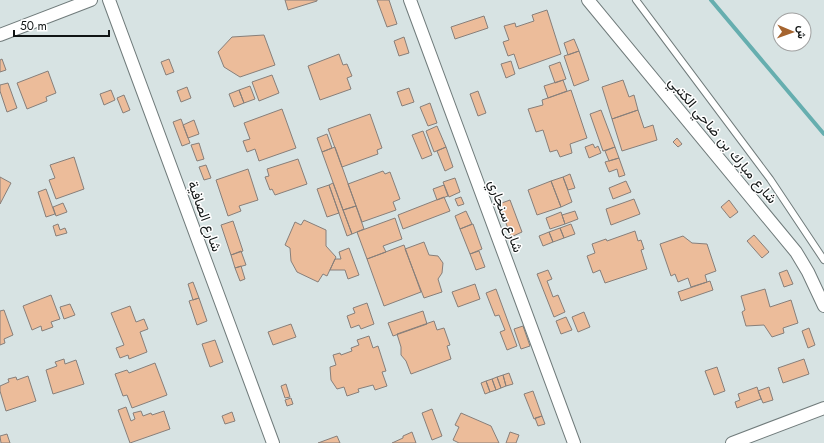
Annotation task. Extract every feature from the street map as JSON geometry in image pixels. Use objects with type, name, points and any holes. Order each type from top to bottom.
[{"type":"street","points":[[0,35],[91,0]]},
{"type":"street","name":"شارع الصافية","points":[[109,0],[273,443]]},
{"type":"street","name":"شارع سنجاري","points":[[410,0],[574,443]]},
{"type":"street","name":"شارع مبارك بن ضاحي الكتبي","points":[[588,0],[796,252],[808,272],[824,306]]},
{"type":"street","points":[[732,443],[753,439],[824,408]]},
{"type":"lane","points":[[636,0],[770,179],[824,260]]},
{"type":"building","points":[[285,0],[317,0],[317,1],[288,10]]},
{"type":"building","points":[[377,0],[389,0],[397,24],[387,27]]},
{"type":"building","points":[[547,10],[561,54],[519,69],[514,54],[508,56],[503,42],[509,40],[504,26],[515,23],[516,27],[534,21],[532,15]]},
{"type":"building","points":[[484,16],[488,28],[455,39],[451,27]]},
{"type":"building","points":[[264,35],[275,65],[240,77],[224,67],[218,52],[232,37]]},
{"type":"building","points":[[404,37],[409,53],[399,56],[394,41]]},
{"type":"building","points":[[574,39],[579,51],[568,55],[564,43]]},
{"type":"building","points":[[579,51],[589,80],[574,86],[564,56]]},
{"type":"building","points":[[339,54],[343,65],[347,64],[352,76],[347,78],[351,89],[320,100],[308,66]]},
{"type":"building","points":[[2,59],[6,70],[0,72],[0,60]]},
{"type":"building","points":[[169,59],[174,72],[166,75],[161,62]]},
{"type":"building","points":[[511,61],[515,74],[506,78],[501,64]]},
{"type":"building","points":[[560,62],[566,79],[555,83],[549,66]]},
{"type":"building","points":[[48,71],[56,93],[46,97],[47,101],[27,109],[17,83]]},
{"type":"building","points":[[272,75],[279,93],[259,101],[252,82]]},
{"type":"building","points":[[563,80],[567,91],[548,98],[544,86]]},
{"type":"building","points":[[623,80],[629,97],[634,95],[638,110],[612,119],[602,87]]},
{"type":"building","points":[[8,83],[17,108],[7,112],[0,91],[0,85]]},
{"type":"building","points":[[250,86],[255,99],[244,103],[239,90]]},
{"type":"building","points":[[187,87],[191,98],[181,102],[177,91]]},
{"type":"building","points":[[409,88],[414,102],[402,106],[397,92]]},
{"type":"building","points":[[111,90],[115,100],[104,105],[100,94]]},
{"type":"building","points":[[239,90],[244,103],[234,107],[229,94]]},
{"type":"building","points":[[571,90],[587,138],[570,144],[572,153],[560,157],[557,150],[550,152],[543,130],[536,132],[528,109],[543,105],[542,100]]},
{"type":"building","points":[[478,91],[486,113],[478,116],[470,94]]},
{"type":"building","points":[[124,95],[130,110],[123,113],[117,98]]},
{"type":"building","points":[[430,103],[437,123],[428,126],[420,107]]},
{"type":"building","points":[[282,109],[296,148],[259,161],[255,149],[247,152],[243,141],[250,139],[244,123]]},
{"type":"building","points":[[601,110],[615,147],[603,151],[590,114]]},
{"type":"building","points":[[638,110],[644,128],[653,125],[657,140],[622,151],[612,119]]},
{"type":"building","points":[[370,114],[382,148],[377,150],[378,154],[342,167],[328,129]]},
{"type":"building","points":[[181,119],[190,143],[182,146],[173,122]]},
{"type":"building","points":[[194,120],[199,134],[188,138],[183,125]]},
{"type":"building","points":[[437,126],[446,147],[434,152],[426,131]]},
{"type":"building","points":[[423,131],[432,155],[422,159],[412,135]]},
{"type":"building","points":[[327,134],[332,148],[322,152],[317,138]]},
{"type":"building","points":[[677,138],[682,144],[678,147],[673,142]]},
{"type":"building","points":[[199,143],[204,159],[197,161],[191,145]]},
{"type":"building","points":[[593,144],[595,148],[598,146],[601,153],[589,158],[585,147]]},
{"type":"building","points":[[335,147],[356,206],[343,210],[322,152]]},
{"type":"building","points":[[446,147],[453,167],[445,171],[437,151]]},
{"type":"building","points":[[615,147],[619,158],[609,161],[605,151]]},
{"type":"building","points":[[74,157],[84,189],[56,199],[49,180],[55,178],[50,165]]},
{"type":"building","points":[[619,158],[625,175],[619,177],[617,169],[609,172],[605,162]]},
{"type":"building","points":[[298,159],[307,184],[275,195],[272,189],[270,190],[265,177],[269,176],[267,169]]},
{"type":"building","points":[[206,165],[211,178],[204,180],[199,167]]},
{"type":"building","points":[[248,169],[258,200],[239,206],[241,211],[228,216],[216,180]]},
{"type":"building","points":[[383,171],[385,174],[390,172],[400,199],[393,202],[396,210],[362,222],[348,184]]},
{"type":"building","points":[[570,174],[575,188],[568,190],[563,177]]},
{"type":"building","points":[[0,177],[11,183],[0,204]]},
{"type":"building","points":[[563,177],[572,202],[561,207],[551,181]]},
{"type":"building","points":[[455,178],[460,192],[449,197],[443,182]]},
{"type":"building","points":[[551,181],[561,207],[537,215],[528,190]]},
{"type":"building","points":[[626,181],[631,192],[613,199],[609,188]]},
{"type":"building","points":[[333,183],[352,234],[347,236],[329,185]]},
{"type":"building","points":[[329,185],[339,213],[327,217],[317,189]]},
{"type":"building","points":[[444,185],[448,196],[437,200],[433,189]]},
{"type":"building","points":[[46,189],[55,214],[46,217],[38,192]]},
{"type":"building","points":[[444,197],[450,211],[403,229],[398,215]]},
{"type":"building","points":[[461,197],[464,204],[458,206],[455,199]]},
{"type":"building","points":[[634,199],[640,214],[611,225],[606,209]]},
{"type":"building","points":[[510,200],[522,232],[511,237],[499,204]]},
{"type":"building","points":[[729,200],[738,212],[730,218],[721,207]]},
{"type":"building","points":[[63,203],[67,212],[56,216],[53,207]]},
{"type":"building","points":[[356,206],[364,229],[352,234],[343,210]]},
{"type":"building","points":[[466,211],[472,224],[460,229],[455,216]]},
{"type":"building","points":[[575,211],[578,219],[565,224],[562,215]]},
{"type":"building","points":[[561,212],[565,224],[550,229],[546,218]]},
{"type":"building","points":[[395,218],[402,239],[383,246],[386,252],[367,259],[357,232]]},
{"type":"building","points":[[304,220],[326,230],[326,246],[336,257],[327,276],[323,274],[318,282],[297,272],[291,261],[290,248],[285,245],[295,222],[301,225]]},
{"type":"building","points":[[233,221],[243,251],[231,255],[221,225]]},
{"type":"building","points":[[58,224],[60,230],[65,228],[67,233],[56,236],[53,226]]},
{"type":"building","points":[[473,224],[482,249],[470,254],[460,229]]},
{"type":"building","points":[[571,224],[575,234],[564,238],[560,228]]},
{"type":"building","points":[[560,228],[564,238],[553,242],[549,232]]},
{"type":"building","points":[[635,231],[638,241],[641,240],[644,249],[641,250],[647,269],[605,283],[600,270],[593,273],[587,256],[595,253],[592,244],[606,239],[607,241]]},
{"type":"building","points":[[549,232],[553,242],[543,246],[539,236]]},
{"type":"building","points":[[754,235],[769,252],[762,258],[747,241]]},
{"type":"building","points":[[683,236],[692,243],[707,244],[716,271],[705,275],[707,282],[691,287],[688,278],[678,282],[675,274],[671,276],[660,244]]},
{"type":"building","points":[[424,242],[429,255],[438,256],[443,263],[442,273],[438,279],[442,292],[424,298],[405,249]]},
{"type":"building","points":[[404,245],[421,292],[384,306],[367,259]]},
{"type":"building","points":[[349,248],[359,275],[348,279],[345,270],[330,270],[335,259],[341,259],[339,252]]},
{"type":"building","points":[[241,251],[246,265],[235,268],[231,255]]},
{"type":"building","points":[[479,251],[485,267],[476,270],[470,254]]},
{"type":"building","points":[[241,266],[245,279],[240,281],[235,268]]},
{"type":"building","points":[[548,270],[552,279],[547,281],[553,297],[558,295],[565,312],[554,317],[537,274]]},
{"type":"building","points":[[787,270],[793,284],[784,287],[779,273]]},
{"type":"building","points":[[710,281],[713,290],[681,301],[678,292]]},
{"type":"building","points":[[193,282],[199,298],[193,300],[188,284]]},
{"type":"building","points":[[475,284],[480,299],[458,307],[452,292]]},
{"type":"building","points":[[496,289],[517,346],[507,350],[500,332],[505,330],[499,315],[495,316],[486,293]]},
{"type":"building","points":[[765,289],[770,307],[791,300],[798,323],[783,328],[784,333],[772,337],[764,325],[746,326],[742,312],[745,310],[741,296]]},
{"type":"building","points":[[51,295],[60,319],[51,322],[53,327],[42,331],[41,326],[32,330],[23,306]]},
{"type":"building","points":[[199,298],[207,321],[197,325],[189,301]]},
{"type":"building","points":[[367,303],[374,324],[361,329],[359,325],[351,328],[347,316],[355,313],[353,308]]},
{"type":"building","points":[[70,304],[75,315],[64,319],[60,307]]},
{"type":"building","points":[[130,306],[136,322],[144,319],[148,329],[140,332],[147,352],[129,359],[128,355],[120,358],[116,348],[124,345],[111,313]]},
{"type":"building","points":[[4,310],[13,335],[4,339],[5,343],[0,345],[0,311]]},
{"type":"building","points":[[423,311],[427,324],[393,336],[388,323]]},
{"type":"building","points":[[584,312],[590,327],[578,332],[572,317]]},
{"type":"building","points":[[566,317],[572,330],[561,334],[556,321]]},
{"type":"building","points":[[434,321],[437,330],[444,328],[450,345],[447,346],[451,359],[411,374],[406,361],[401,355],[401,347],[397,334]]},
{"type":"building","points":[[291,324],[296,337],[273,345],[268,332]]},
{"type":"building","points":[[523,326],[530,346],[521,349],[514,329]]},
{"type":"building","points":[[809,328],[815,345],[808,348],[802,331]]},
{"type":"building","points":[[369,336],[373,348],[378,346],[386,371],[382,372],[387,386],[375,390],[373,385],[358,389],[359,392],[347,396],[344,387],[337,389],[331,380],[330,367],[336,365],[333,355],[340,353],[341,355],[352,351],[351,348],[359,345],[357,340]]},
{"type":"building","points":[[215,340],[223,362],[210,367],[202,344]]},
{"type":"building","points":[[64,359],[65,364],[76,360],[84,384],[53,394],[46,370],[57,366],[55,362]]},
{"type":"building","points":[[804,359],[809,374],[783,383],[778,368]]},
{"type":"building","points":[[155,363],[167,395],[132,408],[127,395],[123,396],[115,374],[127,370],[129,373]]},
{"type":"building","points":[[717,367],[725,391],[714,395],[705,371]]},
{"type":"building","points":[[509,373],[513,384],[506,386],[503,375]]},
{"type":"building","points":[[503,375],[506,386],[501,388],[497,377]]},
{"type":"building","points":[[28,376],[36,401],[6,411],[0,386],[9,382],[8,379],[16,377],[17,380]]},
{"type":"building","points":[[497,377],[501,388],[496,390],[492,379]]},
{"type":"building","points":[[492,379],[496,390],[490,392],[486,381]]},
{"type":"building","points":[[486,381],[490,392],[485,394],[481,383]]},
{"type":"building","points":[[286,384],[290,397],[285,398],[281,386]]},
{"type":"building","points":[[757,387],[761,399],[737,408],[735,402],[740,400],[738,394]]},
{"type":"building","points":[[769,387],[773,400],[763,403],[758,391]]},
{"type":"building","points":[[533,391],[542,416],[534,419],[524,394]]},
{"type":"building","points":[[291,398],[293,404],[287,406],[285,400]]},
{"type":"building","points":[[126,407],[131,421],[135,419],[133,413],[141,411],[143,416],[164,411],[170,429],[130,443],[118,410]]},
{"type":"building","points":[[432,409],[442,436],[432,440],[422,413]]},
{"type":"building","points":[[232,412],[235,421],[225,424],[222,416]]},
{"type":"building","points":[[461,413],[491,426],[499,443],[459,443],[453,440],[459,427],[455,425]]},
{"type":"building","points":[[542,416],[545,424],[538,426],[535,418]]},
{"type":"building","points":[[412,432],[416,443],[392,443],[403,438],[403,436]]},
{"type":"building","points":[[510,432],[519,435],[516,443],[506,443]]},
{"type":"building","points":[[7,434],[10,443],[1,443],[0,436]]},
{"type":"building","points":[[337,436],[340,443],[318,443]]},
{"type":"waterway","points":[[711,0],[824,134]]}]
